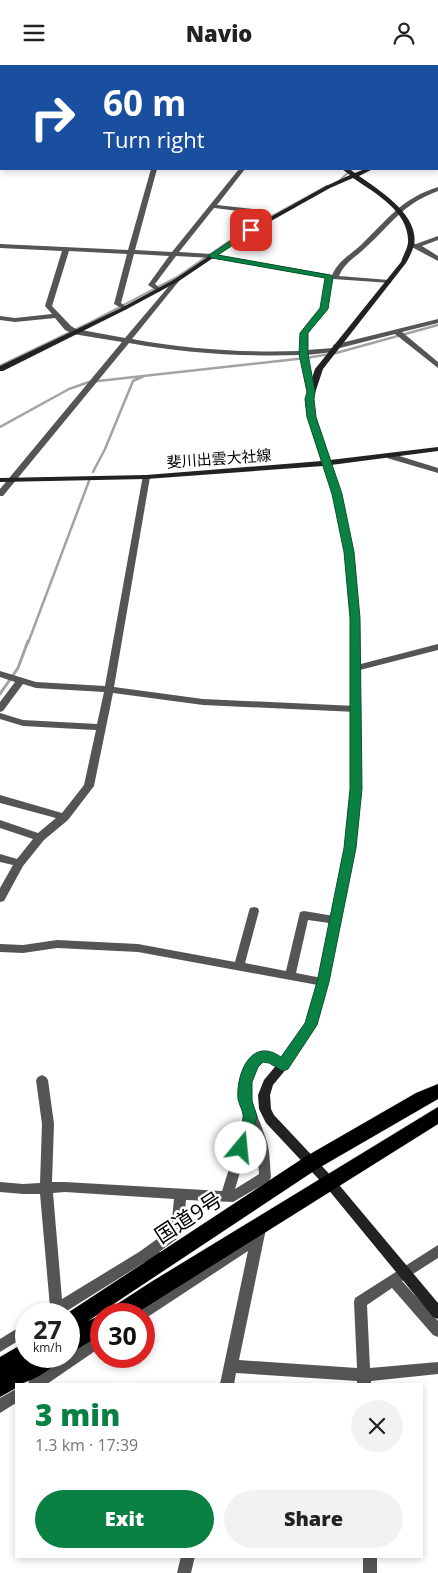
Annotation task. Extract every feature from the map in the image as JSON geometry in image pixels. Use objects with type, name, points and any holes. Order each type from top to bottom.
[{"type":"highway","name":"国道9号","points":[[80,1305],[168,1258],[311,1163],[422,1098],[438,1091]]},
{"type":"highway","points":[[136,1303],[259,1230],[438,1115]]},
{"type":"highway","points":[[4,1385],[15,1368]]},
{"type":"highway","points":[[4,1385],[32,1368]]},
{"type":"street","points":[[125,309],[117,304],[154,170]]},
{"type":"street","points":[[159,289],[151,285],[241,170]]},
{"type":"street","points":[[346,170],[397,209],[410,229],[414,245],[438,259]]},
{"type":"street","points":[[0,369],[125,309],[177,280],[244,234],[328,187],[368,170]]},
{"type":"street","points":[[311,392],[303,354],[304,333],[324,309],[332,277],[340,264],[362,247],[397,209],[407,202],[438,189]]},
{"type":"street","points":[[212,206],[251,210],[244,234]]},
{"type":"street","points":[[438,238],[414,245],[389,282],[319,369],[309,399],[311,417],[337,494],[349,552],[355,618],[356,789],[350,848],[323,982],[311,1025],[268,1083],[264,1095],[265,1109],[270,1119],[331,1184],[438,1331]]},
{"type":"street","points":[[0,246],[212,256],[332,277],[389,282]]},
{"type":"street","points":[[66,249],[48,306],[68,328],[125,341],[190,350],[303,354],[334,348],[438,321]]},
{"type":"street","points":[[0,494],[177,280]]},
{"type":"street","points":[[0,318],[15,320],[57,317]]},
{"type":"street","points":[[397,332],[438,364]]},
{"type":"street","name":"斐川出雲大社線","points":[[0,479],[146,477],[328,463],[390,457],[438,449]]},
{"type":"street","points":[[390,457],[438,471]]},
{"type":"street","points":[[0,898],[19,863],[40,837],[64,817],[89,786],[100,727],[110,689],[146,477]]},
{"type":"street","points":[[356,668],[438,647]]},
{"type":"street","points":[[0,673],[36,685],[110,689],[203,701],[356,709]]},
{"type":"street","points":[[0,709],[21,680]]},
{"type":"street","points":[[0,716],[23,723],[100,727]]},
{"type":"street","points":[[0,799],[64,817]]},
{"type":"street","points":[[0,825],[40,837]]},
{"type":"street","points":[[0,858],[19,863]]},
{"type":"street","points":[[240,967],[254,911]]},
{"type":"street","points":[[290,976],[304,915],[336,920]]},
{"type":"street","points":[[0,948],[23,949],[57,944],[138,948],[323,982]]},
{"type":"street","points":[[0,1187],[23,1189],[65,1187],[233,1197],[265,1177],[261,1141],[245,1101],[245,1082],[252,1063],[261,1056],[272,1058],[283,1065]]},
{"type":"street","points":[[42,1080],[48,1124],[46,1187],[58,1303]]},
{"type":"street","points":[[227,1196],[251,1116]]},
{"type":"street","points":[[77,1303],[177,1232],[181,1193]]},
{"type":"street","points":[[155,1305],[259,1230]]},
{"type":"street","points":[[227,1383],[259,1230]]},
{"type":"street","points":[[364,1379],[360,1303],[398,1276],[437,1254]]},
{"type":"street","points":[[143,1256],[168,1258]]},
{"type":"street","points":[[398,1276],[438,1313]]},
{"type":"street","points":[[0,1346],[15,1336]]},
{"type":"street","points":[[36,1383],[90,1347]]},
{"type":"street","points":[[231,1366],[364,1379],[438,1368]]},
{"type":"street","points":[[0,1406],[4,1385]]},
{"type":"street","points":[[184,1573],[188,1558]]},
{"type":"street","points":[[370,1558],[370,1573]]},
{"type":"waterway","points":[[340,180],[351,170]]},
{"type":"waterway","points":[[95,320],[177,277],[241,233],[327,186]]},
{"type":"waterway","points":[[0,366],[98,319]]},
{"type":"waterway","points":[[0,427],[69,389],[89,382],[306,358],[336,353],[438,325]]},
{"type":"waterway","points":[[93,472],[105,449],[133,381],[144,376]]},
{"type":"waterway","points":[[28,643],[89,481]]},
{"type":"waterway","points":[[0,694],[18,668],[28,641]]},
{"type":"route","points":[[241,1148],[251,1116],[245,1101],[245,1082],[252,1063],[261,1056],[272,1058],[283,1065],[311,1025],[323,982],[350,848],[356,789],[355,618],[349,552],[337,494],[311,417],[309,399],[311,392],[303,354],[304,333],[308,325],[324,309],[330,277],[212,256],[251,230]]}]
